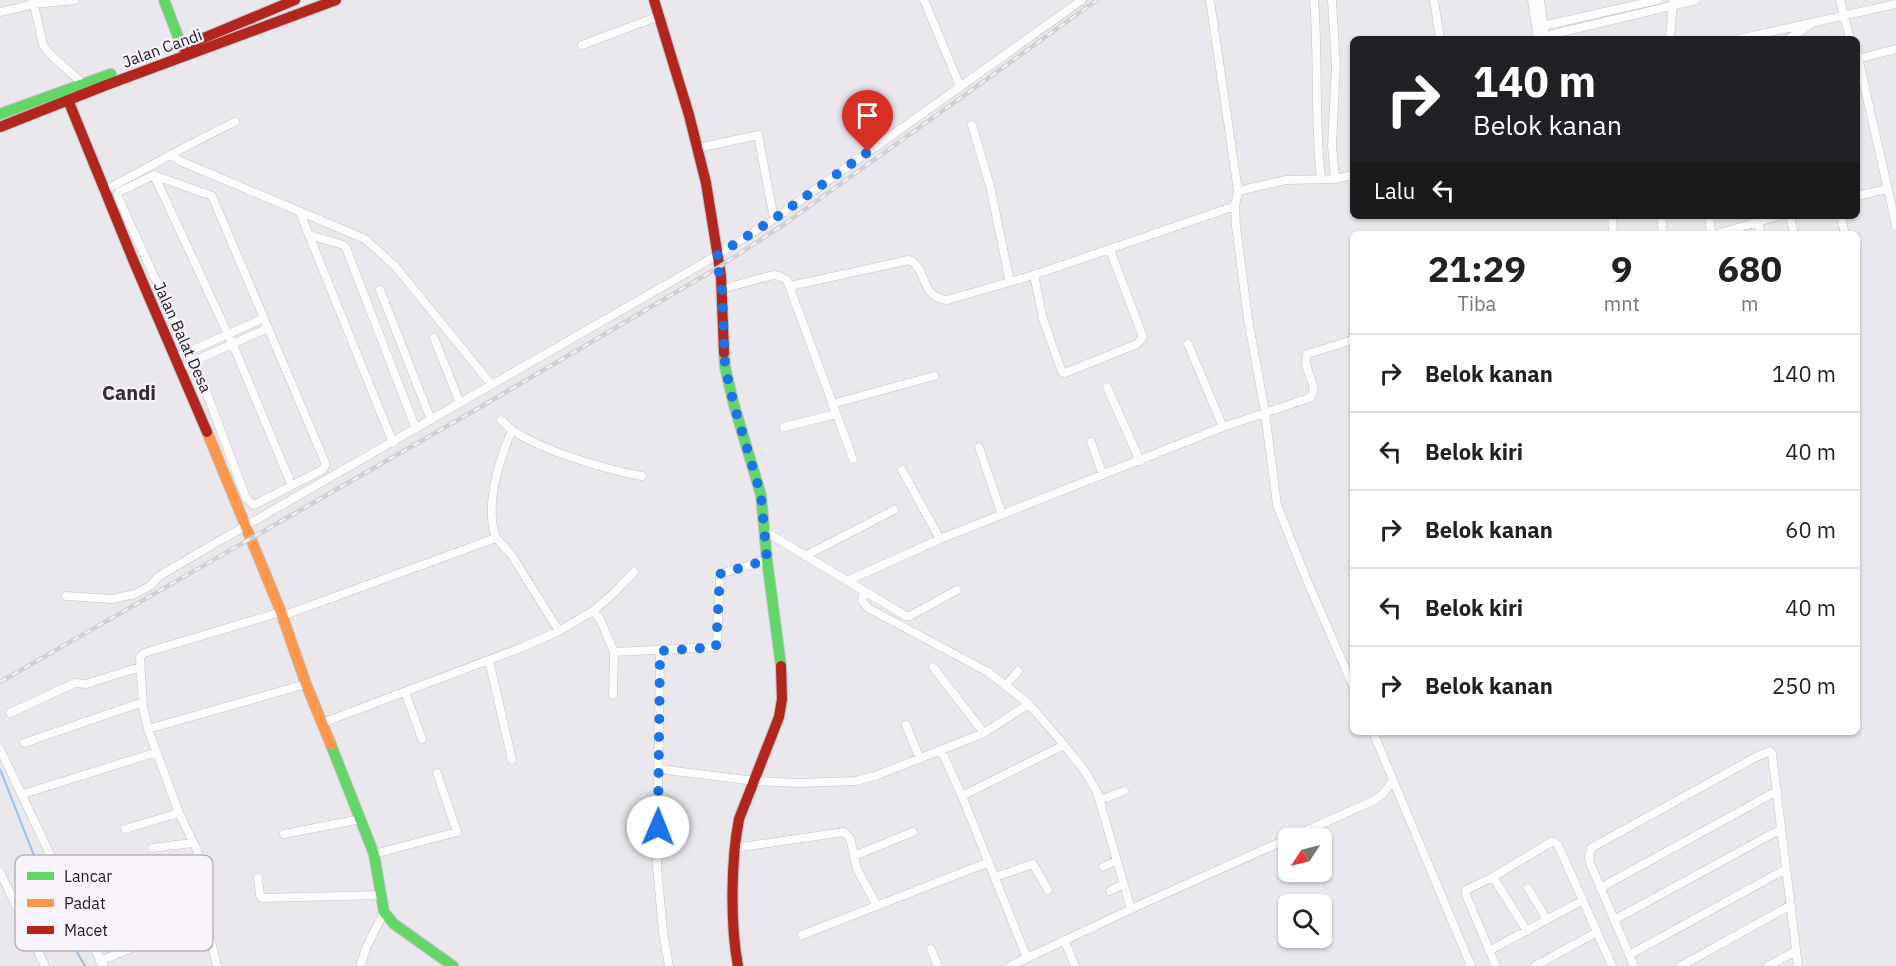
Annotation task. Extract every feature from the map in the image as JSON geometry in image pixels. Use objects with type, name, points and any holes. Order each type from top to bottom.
[{"type":"main road","points":[[164,0],[182,47]]},
{"type":"main road","name":"Jalan Candi","points":[[0,114],[182,47],[295,0]]},
{"type":"main road","name":"Jalan Candi","points":[[0,127],[336,0]]},
{"type":"main road","points":[[654,0],[698,148],[710,205],[722,289],[725,367],[761,495],[781,665],[782,699],[776,726],[739,819],[734,848],[733,931],[738,966]]},
{"type":"main road","name":"Jalan Balat Desa","points":[[68,100],[271,587],[306,684],[374,854],[384,912]]},
{"type":"main road","points":[[384,912],[394,924],[453,966]]},
{"type":"street","points":[[0,12],[33,2],[75,0]]},
{"type":"street","points":[[924,0],[960,86]]},
{"type":"street","points":[[66,596],[111,599],[135,594],[150,586],[159,576],[716,256],[774,219],[1082,0]]},
{"type":"street","points":[[1210,0],[1238,191],[1235,206],[1248,319],[1265,412],[1279,513],[1350,679]]},
{"type":"street","points":[[1314,0],[1318,41],[1317,144],[1322,179]]},
{"type":"street","points":[[1332,0],[1336,66],[1332,146],[1334,179]]},
{"type":"street","points":[[1434,0],[1440,36]]},
{"type":"street","points":[[1532,0],[1541,36]]},
{"type":"street","points":[[1540,0],[1543,26],[1541,36]]},
{"type":"street","points":[[1543,26],[1622,3],[1657,0]]},
{"type":"street","points":[[1549,36],[1672,3],[1696,0]]},
{"type":"street","points":[[1840,0],[1846,14]]},
{"type":"street","points":[[1845,0],[1851,36]]},
{"type":"street","points":[[33,2],[46,51],[82,84]]},
{"type":"street","points":[[1622,3],[1622,17]]},
{"type":"street","points":[[1670,36],[1672,3]]},
{"type":"street","points":[[1752,36],[1896,3]]},
{"type":"street","points":[[582,45],[659,16]]},
{"type":"street","points":[[1792,36],[1813,22]]},
{"type":"street","points":[[1860,58],[1896,49]]},
{"type":"street","points":[[1860,72],[1896,225]]},
{"type":"street","points":[[104,191],[159,163],[188,144],[235,122]]},
{"type":"street","points":[[972,125],[990,186],[1010,282]]},
{"type":"street","points":[[698,148],[758,135],[774,219]]},
{"type":"street","points":[[171,156],[301,216],[364,239],[395,266],[490,385]]},
{"type":"street","points":[[154,175],[233,345],[292,486]]},
{"type":"street","points":[[154,175],[212,196],[264,318],[325,464],[322,470],[254,505],[249,501],[204,386],[117,197],[119,192],[154,175]]},
{"type":"street","points":[[1238,191],[1286,180],[1334,179],[1350,176]]},
{"type":"street","points":[[1860,195],[1887,189]]},
{"type":"street","points":[[790,286],[909,260],[916,264],[928,290],[939,299],[957,298],[1110,250],[1235,206]]},
{"type":"street","points":[[301,216],[393,443]]},
{"type":"street","points":[[1725,231],[1756,219]]},
{"type":"street","points":[[308,233],[346,248],[416,429]]},
{"type":"street","points":[[1033,275],[1043,319],[1062,372],[1065,373],[1137,344],[1143,337],[1110,250]]},
{"type":"street","points":[[722,289],[773,275],[783,277],[790,286],[799,317],[853,459]]},
{"type":"street","points":[[380,290],[431,420]]},
{"type":"street","points":[[179,362],[188,352],[264,318]]},
{"type":"street","points":[[179,362],[193,362],[268,328]]},
{"type":"street","points":[[435,338],[460,403]]},
{"type":"street","points":[[847,581],[940,539],[1233,423],[1306,399],[1313,393],[1305,359],[1307,354],[1350,341]]},
{"type":"street","points":[[1188,344],[1224,427]]},
{"type":"street","points":[[832,404],[934,376]]},
{"type":"street","points":[[1107,387],[1140,461]]},
{"type":"street","points":[[784,427],[836,414]]},
{"type":"street","points":[[501,420],[510,433],[527,440],[622,472],[642,476]]},
{"type":"street","points":[[510,433],[492,494],[492,520],[496,538],[511,554],[559,631]]},
{"type":"street","points":[[1090,442],[1103,475]]},
{"type":"street","points":[[978,447],[1002,515]]},
{"type":"street","points":[[902,470],[940,539]]},
{"type":"street","points":[[805,556],[894,510]]},
{"type":"street","points":[[766,536],[847,581],[863,595],[908,616],[957,590]]},
{"type":"street","points":[[199,855],[179,813],[148,729],[140,667],[140,657],[144,652],[281,614],[496,538]]},
{"type":"street","points":[[614,652],[716,647],[720,574],[767,556]]},
{"type":"street","points":[[322,723],[489,660],[596,614],[634,572]]},
{"type":"street","points":[[863,595],[868,608],[1008,682],[1064,745],[1105,798],[1115,861],[1131,909]]},
{"type":"street","points":[[596,614],[614,652],[613,695]]},
{"type":"street","points":[[660,651],[658,872],[663,932],[669,966]]},
{"type":"street","points":[[489,660],[512,760]]},
{"type":"street","points":[[10,713],[75,683],[86,684],[140,667]]},
{"type":"street","points":[[933,667],[984,733]]},
{"type":"street","points":[[1008,682],[1018,671]]},
{"type":"street","points":[[148,729],[306,684]]},
{"type":"street","points":[[405,692],[422,739]]},
{"type":"street","points":[[24,743],[143,702]]},
{"type":"street","points":[[658,769],[755,782],[855,781],[875,776],[984,733],[1029,704]]},
{"type":"street","points":[[906,725],[920,759]]},
{"type":"street","points":[[1374,735],[1389,786],[1471,966]]},
{"type":"street","points":[[962,796],[1064,745]]},
{"type":"street","points":[[0,749],[23,794],[48,855]]},
{"type":"street","points":[[941,750],[962,796],[1027,958]]},
{"type":"street","points":[[1634,966],[1590,863],[1591,848],[1768,751],[1772,754],[1798,966]]},
{"type":"street","points":[[23,794],[157,752]]},
{"type":"street","points":[[374,854],[457,832],[437,773]]},
{"type":"street","points":[[1011,966],[1131,909],[1375,800],[1389,786]]},
{"type":"street","points":[[1105,798],[1124,791]]},
{"type":"street","points":[[1600,888],[1776,791]]},
{"type":"street","points":[[124,829],[179,813]]},
{"type":"street","points":[[284,834],[361,819]]},
{"type":"street","points":[[1614,920],[1781,829]]},
{"type":"street","points":[[734,848],[844,832],[850,837],[857,869],[877,906]]},
{"type":"street","points":[[854,856],[913,832]]},
{"type":"street","points":[[1496,966],[1465,893],[1466,890],[1493,877],[1552,841],[1558,845],[1610,965]]},
{"type":"street","points":[[152,848],[192,843]]},
{"type":"street","points":[[1103,867],[1115,861]]},
{"type":"street","points":[[802,935],[989,862]]},
{"type":"street","points":[[994,877],[1033,864],[1048,890]]},
{"type":"street","points":[[1629,955],[1786,869]]},
{"type":"street","points":[[0,872],[15,903]]},
{"type":"street","points":[[1493,877],[1527,931]]},
{"type":"street","points":[[258,878],[262,898],[381,895]]},
{"type":"street","points":[[1110,891],[1123,884]]},
{"type":"street","points":[[1528,888],[1547,920]]},
{"type":"street","points":[[1489,951],[1583,900]]},
{"type":"street","points":[[1681,966],[1791,905]]},
{"type":"street","points":[[360,966],[384,912]]},
{"type":"street","points":[[1535,966],[1597,932]]},
{"type":"street","points":[[1065,942],[1075,966]]},
{"type":"street","points":[[931,949],[938,966]]},
{"type":"street","points":[[213,950],[217,966]]},
{"type":"street","points":[[38,951],[45,966]]},
{"type":"street","points":[[101,964],[129,951]]},
{"type":"street","points":[[1768,966],[1796,951]]},
{"type":"waterway","points":[[0,769],[34,855]]},
{"type":"waterway","points":[[76,951],[85,966]]},
{"type":"railway","points":[[0,682],[484,405],[719,267],[786,223],[1097,0]]},
{"type":"traffic: fast","points":[[164,0],[182,47]]},
{"type":"traffic: fast","points":[[0,114],[111,74]]},
{"type":"traffic: fast","points":[[724,353],[734,405],[761,495],[781,666]]},
{"type":"traffic: fast","points":[[331,745],[374,854],[384,912],[394,924],[453,966]]},
{"type":"traffic: slow","points":[[207,432],[281,612],[306,684],[331,745]]},
{"type":"traffic: jam","points":[[182,47],[295,0]]},
{"type":"traffic: jam","points":[[0,127],[336,0]]},
{"type":"traffic: jam","points":[[654,0],[689,115],[706,183],[721,276],[724,353]]},
{"type":"traffic: jam","points":[[68,100],[207,432]]},
{"type":"traffic: jam","points":[[738,966],[733,912],[736,835],[739,819],[779,717],[782,699],[781,666]]},
{"type":"district","name":"Candi","points":[[129,393]]},
{"type":"route","points":[[658,827],[660,651],[716,647],[720,574],[767,560],[761,495],[725,367],[721,276],[716,256],[774,219],[868,152]]}]
